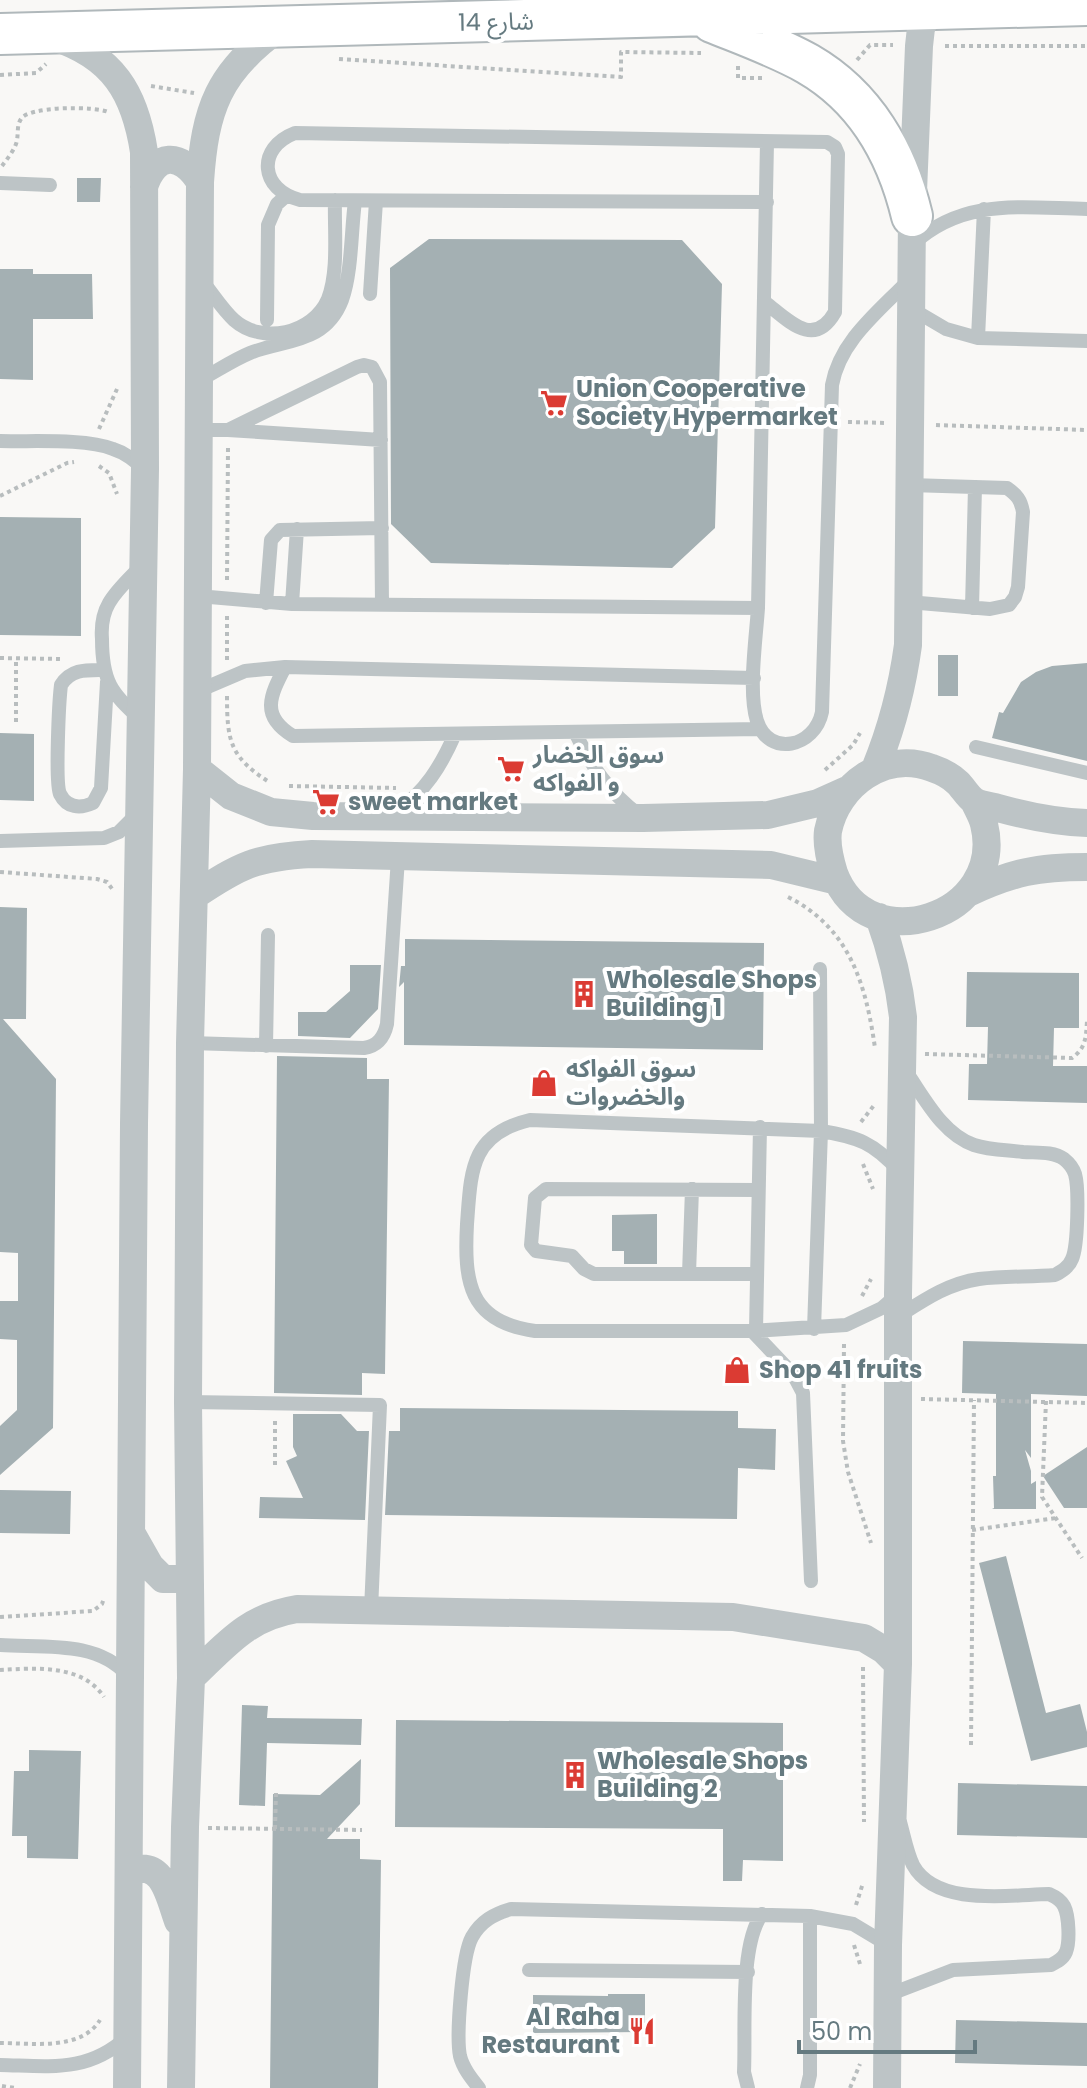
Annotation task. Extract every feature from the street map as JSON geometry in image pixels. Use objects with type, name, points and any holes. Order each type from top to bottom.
[{"type":"main road","name":"شارع 14","points":[[0,34],[49,48],[173,15],[279,28],[705,35],[1087,5]]},
{"type":"main road","points":[[705,35],[808,64],[838,85],[878,130],[905,186],[912,230]]},
{"type":"street","points":[[875,769],[892,729],[908,645],[912,230],[929,19]]},
{"type":"street","points":[[181,2088],[191,1678],[188,1402],[190,1043],[197,769],[202,280],[200,182],[206,128],[215,101],[231,72],[245,56],[279,28]]},
{"type":"street","points":[[49,48],[75,44],[105,64],[127,92],[140,121],[144,152],[145,469],[134,1124],[127,2088]]},
{"type":"street","points":[[144,187],[148,174],[164,160],[176,159],[186,164],[200,182]]},
{"type":"street","points":[[197,769],[231,796],[271,812],[313,816],[643,818],[768,815],[818,803],[847,790],[875,769],[903,763],[931,767],[956,780],[974,801],[984,824],[986,848],[981,872],[968,893]]},
{"type":"street","points":[[847,790],[834,810],[828,834],[829,858],[837,881],[855,903],[879,917],[903,922],[928,919],[950,909],[968,893],[1004,876],[1036,868],[1087,867]]},
{"type":"street","points":[[974,801],[1037,818],[1087,823]]},
{"type":"street","points":[[194,896],[232,870],[271,856],[312,854],[771,865],[837,881]]},
{"type":"street","points":[[879,917],[899,983],[894,1058],[900,1172],[898,1664],[888,1945],[887,2086]]},
{"type":"street","points":[[133,1536],[150,1566],[163,1579],[181,1579],[189,1573]]},
{"type":"street","points":[[191,1678],[251,1624],[273,1613],[297,1609],[733,1617],[864,1638],[884,1650],[898,1664]]},
{"type":"street","points":[[130,1871],[148,1868],[162,1879],[184,1937]]},
{"type":"lane","points":[[766,303],[799,328],[810,331],[821,328],[835,312],[838,163],[835,147],[827,142],[295,133],[282,138],[272,148],[268,162],[269,176],[275,188],[286,196],[300,200],[767,202]]},
{"type":"lane","points":[[767,142],[766,303],[754,678],[756,718],[760,729],[780,743],[803,741],[820,724],[835,367],[854,337],[913,276]]},
{"type":"lane","points":[[0,183],[50,185]]},
{"type":"lane","points":[[267,320],[268,225],[277,204],[286,196]]},
{"type":"lane","points":[[202,280],[235,321],[254,331],[275,334],[296,330],[314,318],[327,300],[332,279],[335,200]]},
{"type":"lane","points":[[200,380],[247,354],[301,341],[318,331],[332,317],[342,299],[355,201]]},
{"type":"lane","points":[[370,294],[376,201]]},
{"type":"lane","points":[[978,338],[984,209]]},
{"type":"lane","points":[[912,230],[928,231],[945,220],[984,209],[1087,209]]},
{"type":"lane","points":[[912,309],[946,329],[978,338],[1087,341]]},
{"type":"lane","points":[[228,430],[364,365],[372,367],[380,382],[382,604]]},
{"type":"lane","points":[[200,430],[381,440]]},
{"type":"lane","points":[[0,441],[111,448],[130,456],[145,469]]},
{"type":"lane","points":[[908,602],[1000,609],[1009,605],[1015,597],[1023,512],[1022,502],[1007,488],[910,485]]},
{"type":"lane","points":[[972,608],[975,487]]},
{"type":"lane","points":[[266,603],[271,540],[280,530],[382,528]]},
{"type":"lane","points":[[292,604],[297,529]]},
{"type":"lane","points":[[104,670],[74,672],[61,685],[58,789],[67,804],[76,807],[93,803],[101,788],[104,670],[103,614],[110,601],[143,565]]},
{"type":"lane","points":[[198,596],[292,604],[758,608]]},
{"type":"lane","points":[[285,667],[270,700],[272,715],[280,728],[293,736],[760,729]]},
{"type":"lane","points":[[197,691],[245,671],[285,667],[754,678]]},
{"type":"lane","points":[[104,670],[120,701],[142,721]]},
{"type":"lane","points":[[575,732],[590,763],[611,791],[643,818]]},
{"type":"lane","points":[[391,816],[424,789],[442,763],[455,734]]},
{"type":"lane","points":[[976,747],[1087,773]]},
{"type":"lane","points":[[0,841],[104,838],[119,832],[140,808]]},
{"type":"lane","points":[[190,1043],[372,1047],[385,1033],[398,858]]},
{"type":"lane","points":[[266,1046],[268,935]]},
{"type":"lane","points":[[814,1329],[821,1131],[820,969]]},
{"type":"lane","points":[[894,1058],[946,1127],[960,1139],[976,1146],[1059,1156],[1068,1162],[1076,1183],[1075,1249],[1065,1270],[1055,1275],[977,1279],[957,1284],[882,1308],[846,1325],[754,1331],[535,1331],[513,1328],[493,1319],[478,1303],[468,1283],[465,1261],[471,1173],[478,1153],[491,1137],[509,1125],[530,1120],[553,1120],[821,1131],[855,1136],[885,1155],[900,1172]]},
{"type":"lane","points":[[760,1127],[754,1331],[793,1374],[803,1393],[811,1581]]},
{"type":"lane","points":[[756,1274],[594,1274],[584,1269],[572,1256],[540,1253],[531,1245],[535,1198],[546,1189],[758,1190]]},
{"type":"lane","points":[[689,1274],[692,1189]]},
{"type":"lane","points":[[188,1402],[380,1405],[371,1610]]},
{"type":"lane","points":[[0,1645],[93,1652],[108,1658],[132,1680]]},
{"type":"lane","points":[[888,1995],[953,1970],[1051,1965],[1066,1953],[1068,1943],[1064,1904],[1049,1894],[965,1895],[944,1892],[925,1881],[913,1865],[893,1799]]},
{"type":"lane","points":[[479,2088],[468,2076],[460,2056],[465,1957],[475,1932],[494,1914],[511,1909],[810,1916],[853,1924],[888,1945]]},
{"type":"lane","points":[[748,2088],[744,2072],[750,1938],[754,1924],[762,1914]]},
{"type":"lane","points":[[807,2088],[810,2075],[810,1916]]},
{"type":"lane","points":[[529,1970],[748,1972]]},
{"type":"lane","points":[[0,2065],[78,2065],[97,2060],[128,2037]]},
{"type":"path","points":[[838,85],[870,45],[929,19],[1087,46]]},
{"type":"path","points":[[328,58],[621,77],[621,52],[705,35]]},
{"type":"path","points":[[0,75],[36,73],[46,64],[49,48]]},
{"type":"path","points":[[738,54],[738,78],[766,78]]},
{"type":"path","points":[[99,108],[142,85],[199,93],[215,101]]},
{"type":"path","points":[[0,496],[67,463],[82,461]]},
{"type":"path","points":[[0,658],[104,670]]},
{"type":"path","points":[[16,659],[16,722]]},
{"type":"path","points":[[0,872],[97,879],[107,882],[113,890],[114,901]]},
{"type":"path","points":[[780,893],[815,915],[834,934],[861,979],[869,1005],[894,1058],[1072,1058],[1081,1052],[1086,1040],[1087,1021]]},
{"type":"path","points":[[878,1098],[858,1125],[855,1136],[855,1145],[878,1198]]},
{"type":"path","points":[[872,1549],[848,1472],[843,1441],[846,1325],[876,1270]]},
{"type":"path","points":[[899,1398],[1087,1403]]},
{"type":"path","points":[[971,1745],[974,1400]]},
{"type":"path","points":[[1046,1401],[1042,1497],[1082,1558]]},
{"type":"path","points":[[275,1403],[275,1466]]},
{"type":"path","points":[[972,1530],[1056,1518]]},
{"type":"path","points":[[0,1617],[93,1611],[102,1604],[106,1594]]},
{"type":"path","points":[[864,1638],[864,1832]]},
{"type":"path","points":[[0,1670],[82,1675],[95,1683],[104,1697]]},
{"type":"path","points":[[275,1829],[276,1792]]},
{"type":"path","points":[[185,1827],[362,1830]]},
{"type":"path","points":[[863,1875],[853,1924],[854,1945],[865,1976]]},
{"type":"path","points":[[0,2043],[75,2039],[93,2030],[103,2012]]},
{"type":"path","points":[[850,2088],[865,2053]]},
{"type":"path","points":[[0,2085],[15,2088]]},
{"type":"building","points":[[77,178],[101,178],[100,202],[77,202]]},
{"type":"building","name":"Union Cooperative Society Hypermarket","points":[[429,239],[682,240],[722,284],[715,528],[672,568],[431,563],[391,524],[390,268]]},
{"type":"building","points":[[0,269],[33,269],[33,274],[92,274],[93,319],[33,319],[33,380],[0,379]]},
{"type":"building","points":[[0,517],[81,518],[81,636],[0,635]]},
{"type":"building","points":[[938,655],[958,655],[958,696],[938,696]]},
{"type":"building","points":[[1087,663],[1087,761],[992,738],[999,712],[1003,713],[1021,682],[1052,666]]},
{"type":"building","points":[[0,733],[34,734],[34,801],[0,800]]},
{"type":"building","points":[[0,907],[27,908],[26,1019],[3,1019],[56,1079],[53,1428],[0,1475],[0,1426],[17,1410],[17,1340],[0,1339],[0,1301],[18,1301],[18,1253],[0,1252]]},
{"type":"building","name":"Wholesale Shops Building 1","points":[[405,939],[764,943],[763,1050],[404,1045],[404,982],[399,987],[401,966],[405,966]]},
{"type":"building","points":[[350,965],[381,965],[378,1009],[350,1038],[298,1036],[298,1012],[326,1012],[350,991]]},
{"type":"building","points":[[967,972],[1079,973],[1079,1028],[1054,1028],[1053,1066],[1087,1066],[1087,1103],[968,1100],[969,1064],[987,1064],[988,1027],[966,1027]]},
{"type":"building","points":[[277,1056],[367,1058],[367,1079],[389,1079],[385,1374],[362,1373],[362,1395],[274,1393]]},
{"type":"building","points":[[657,1214],[657,1264],[624,1264],[624,1251],[612,1251],[612,1215]]},
{"type":"building","points":[[963,1341],[1087,1344],[1087,1396],[1031,1394],[1031,1458],[1025,1450],[1031,1484],[1036,1481],[1036,1509],[992,1509],[993,1476],[996,1476],[996,1394],[962,1393]]},
{"type":"building","points":[[400,1408],[738,1411],[738,1428],[776,1429],[775,1470],[738,1468],[737,1519],[385,1515],[389,1431],[400,1431]]},
{"type":"building","points":[[293,1414],[341,1414],[357,1431],[369,1431],[365,1520],[259,1518],[260,1497],[303,1498],[286,1461],[297,1456],[293,1447]]},
{"type":"building","points":[[1087,1447],[1087,1508],[1064,1508],[1043,1476]]},
{"type":"building","points":[[0,1490],[71,1491],[70,1534],[0,1533]]},
{"type":"building","points":[[1006,1556],[1046,1713],[1080,1704],[1087,1732],[1087,1747],[1031,1761],[979,1563]]},
{"type":"building","points":[[242,1705],[268,1706],[267,1718],[362,1719],[361,1745],[267,1743],[265,1806],[239,1805]]},
{"type":"building","name":"Wholesale Shops Building 2","points":[[396,1720],[783,1723],[783,1861],[743,1860],[742,1881],[723,1881],[723,1829],[395,1827]]},
{"type":"building","points":[[29,1750],[81,1751],[78,1859],[27,1858],[27,1836],[12,1836],[14,1771],[29,1771]]},
{"type":"building","points":[[361,1759],[360,1804],[327,1839],[360,1839],[360,1859],[381,1860],[378,2088],[270,2088],[273,1794],[320,1795]]},
{"type":"building","points":[[958,1783],[1087,1786],[1087,1838],[957,1835]]},
{"type":"building","points":[[645,1994],[645,2032],[533,2033],[533,1995]]},
{"type":"building","points":[[956,2020],[1087,2023],[1087,2066],[955,2063]]},
{"type":"place","name":"Union Cooperative Society Hypermarket","points":[[554,403]]},
{"type":"place","name":"سوق الخضار و الفواكه","points":[[511,769]]},
{"type":"place","name":"sweet market","points":[[326,802]]},
{"type":"place","name":"Wholesale Shops Building 1","points":[[584,994]]},
{"type":"place","name":"سوق الفواكه والخضروات","points":[[544,1083]]},
{"type":"place","name":"Shop 41 fruits","points":[[737,1370]]},
{"type":"place","name":"Wholesale Shops Building 2","points":[[575,1775]]},
{"type":"place","name":"Al Raha Restaurant","points":[[642,2031]]}]
